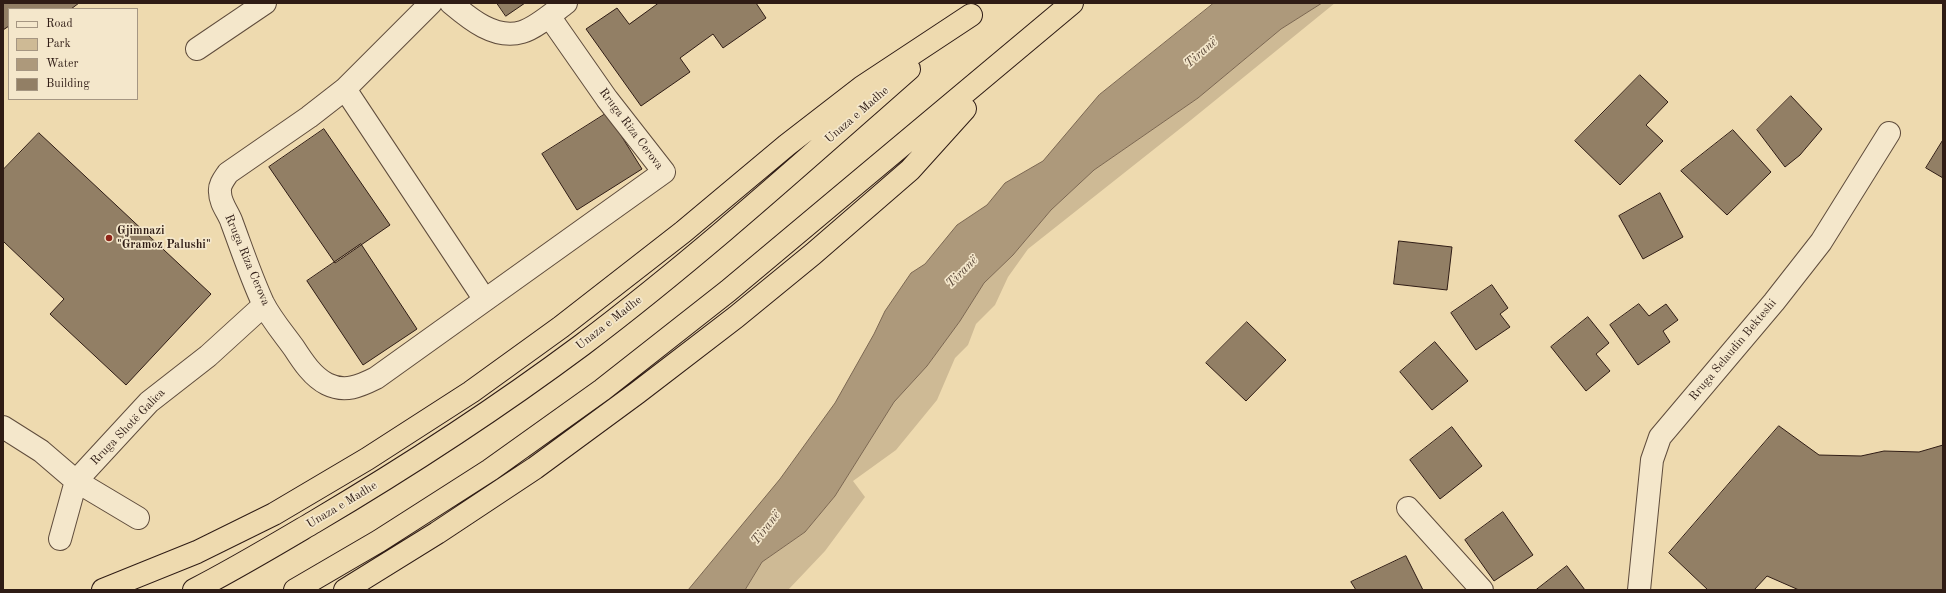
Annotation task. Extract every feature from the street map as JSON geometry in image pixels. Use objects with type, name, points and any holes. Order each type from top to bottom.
[{"type":"highway","points":[[296,590],[379,541],[490,470],[602,390],[734,286],[1019,49],[1072,3]]},
{"type":"highway","points":[[103,590],[197,552],[274,514],[367,459],[471,392],[561,327],[677,236],[787,145],[862,87],[979,9]]},
{"type":"highway","name":"Unaza e Madhe","points":[[194,590],[228,572],[346,503],[462,431],[582,345],[681,266],[979,9]]},
{"type":"highway","points":[[345,590],[437,533],[535,468],[637,393],[736,317],[814,254],[910,170],[1019,49]]},
{"type":"street","points":[[197,50],[265,3]]},
{"type":"street","name":"Rruga Riza Cerova","points":[[431,3],[344,89],[309,116],[228,173],[222,181],[220,192],[223,204],[232,221],[249,270],[264,305],[306,364],[319,379],[328,385],[340,388],[349,388],[359,386],[376,378],[664,172],[607,99],[549,16]]},
{"type":"street","points":[[451,3],[467,17],[489,30],[507,34],[523,32],[549,16],[566,3]]},
{"type":"street","points":[[344,89],[485,300]]},
{"type":"street","name":"Rruga Selaudin Bekteshi","points":[[1639,590],[1652,460],[1660,437],[1774,302],[1821,242],[1889,133]]},
{"type":"street","name":"Rruga Shotë Galica","points":[[60,539],[76,481],[149,402],[208,356],[264,305]]},
{"type":"street","points":[[3,427],[41,451],[76,481],[138,518]]},
{"type":"street","points":[[1408,508],[1482,590]]},
{"type":"green space","points":[[1322,3],[1335,3],[1191,120],[1028,249],[1008,277],[995,305],[976,324],[968,345],[955,358],[937,400],[896,450],[853,481],[865,497],[825,551],[788,590],[745,590],[762,562],[805,532],[835,496],[894,402],[927,366],[960,321],[984,283],[1013,255],[1051,210],[1094,170],[1198,98],[1281,29]]},
{"type":"water","name":"Tiranë","points":[[1214,3],[1322,3],[1281,29],[1198,98],[1094,170],[1051,210],[1013,255],[984,283],[960,321],[927,366],[894,402],[835,496],[805,532],[762,562],[745,590],[688,590],[780,479],[835,403],[874,334],[885,311],[911,273],[925,264],[957,225],[987,205],[1005,183],[1043,161],[1099,95]]},
{"type":"building","points":[[3,3],[79,3],[72,8],[8,8],[8,27],[3,30]]},
{"type":"building","points":[[497,3],[525,3],[506,16]]},
{"type":"building","points":[[659,3],[756,3],[766,18],[723,48],[713,34],[680,58],[690,72],[641,106],[586,29],[617,8],[629,24]]},
{"type":"building","points":[[1640,75],[1668,102],[1646,125],[1663,141],[1620,185],[1575,141]]},
{"type":"building","points":[[1791,96],[1822,129],[1800,155],[1785,167],[1757,130]]},
{"type":"building","points":[[607,113],[642,169],[577,210],[542,154]]},
{"type":"building","points":[[324,129],[390,225],[335,263],[269,167]]},
{"type":"building","points":[[1733,130],[1771,172],[1727,215],[1681,171]]},
{"type":"building","points":[[39,133],[211,294],[126,385],[50,314],[64,299],[4,242],[3,243],[3,170]]},
{"type":"building","points":[[1943,140],[1943,178],[1926,168]]},
{"type":"building","points":[[1660,193],[1683,237],[1643,259],[1619,216]]},
{"type":"building","points":[[1399,241],[1452,247],[1447,290],[1394,284]]},
{"type":"building","points":[[361,244],[417,329],[363,365],[307,281]]},
{"type":"building","points":[[1492,285],[1508,308],[1500,314],[1510,327],[1476,350],[1451,313]]},
{"type":"building","points":[[1639,304],[1649,316],[1666,304],[1678,320],[1663,331],[1670,342],[1638,365],[1610,325]]},
{"type":"building","points":[[1588,317],[1609,343],[1596,354],[1610,371],[1586,391],[1551,347]]},
{"type":"building","points":[[1247,322],[1286,360],[1246,401],[1206,363]]},
{"type":"building","points":[[1435,342],[1468,381],[1432,410],[1400,372]]},
{"type":"building","points":[[1779,426],[1819,455],[1861,456],[1884,451],[1919,452],[1943,445],[1943,590],[1799,590],[1767,576],[1754,590],[1708,590],[1669,553]]},
{"type":"building","points":[[1452,427],[1482,466],[1440,499],[1410,460]]},
{"type":"building","points":[[1503,512],[1533,555],[1494,581],[1465,540]]},
{"type":"building","points":[[1406,556],[1423,590],[1356,590],[1351,582]]},
{"type":"building","points":[[1567,566],[1585,590],[1536,590]]},
{"type":"place","name":"Gjimnazi \"Gramoz Palushi\"","points":[[109,238]]}]
